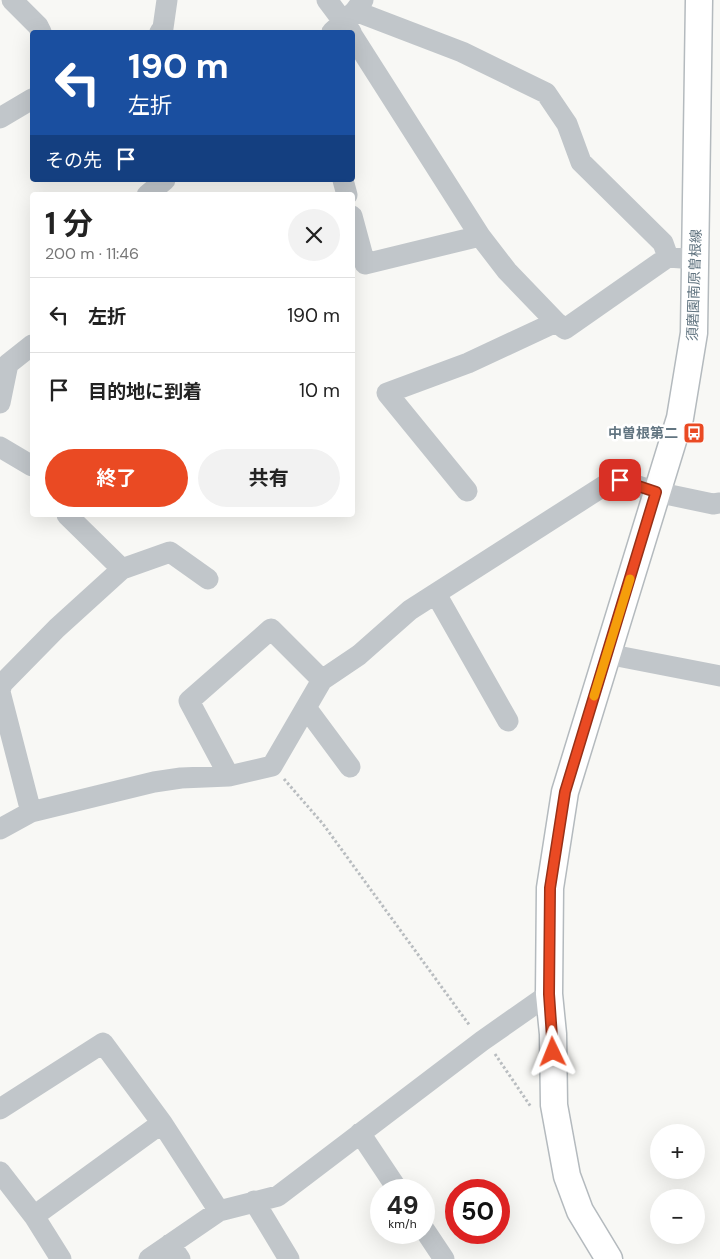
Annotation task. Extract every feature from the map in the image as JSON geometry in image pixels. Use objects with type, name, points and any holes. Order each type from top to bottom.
[{"type":"main road","name":"須磨園南原曽根線","points":[[609,1259],[580,1211],[567,1176],[554,1105],[553,1034],[549,994],[550,888],[565,792],[680,418],[690,361],[694,333],[696,259],[699,0]]},
{"type":"street","points":[[12,0],[40,30]]},
{"type":"street","points":[[162,30],[166,0]]},
{"type":"street","points":[[326,0],[350,22],[462,52],[546,93],[567,124],[581,162],[663,243],[668,257]]},
{"type":"street","points":[[355,30],[480,236],[507,272],[565,329],[668,257],[696,259]]},
{"type":"street","points":[[0,118],[30,101]]},
{"type":"street","points":[[150,192],[162,182]]},
{"type":"street","points":[[355,237],[359,266],[480,236]]},
{"type":"street","points":[[467,491],[387,393],[468,364],[556,322]]},
{"type":"street","points":[[0,403],[8,364],[30,347]]},
{"type":"street","points":[[0,447],[30,465]]},
{"type":"street","points":[[0,829],[31,812],[154,782],[181,778],[229,776],[272,766],[307,710],[322,680],[359,655],[410,610],[613,480],[620,480],[656,492],[713,504],[720,503]]},
{"type":"street","points":[[69,517],[122,569]]},
{"type":"street","points":[[31,812],[0,692],[2,684],[57,628],[122,569],[170,552],[208,579]]},
{"type":"street","points":[[436,594],[508,721]]},
{"type":"street","points":[[229,776],[189,701],[271,629],[322,680]]},
{"type":"street","points":[[607,654],[720,676]]},
{"type":"street","points":[[307,710],[350,768]]},
{"type":"street","points":[[149,1259],[175,1251],[219,1211],[278,1196],[484,1040],[549,994]]},
{"type":"street","points":[[0,1109],[103,1043],[162,1123],[219,1211]]},
{"type":"street","points":[[34,1216],[162,1123]]},
{"type":"street","points":[[360,1134],[391,1179]]},
{"type":"street","points":[[0,1172],[34,1216],[61,1259]]},
{"type":"street","points":[[254,1202],[289,1259]]},
{"type":"street","points":[[434,1244],[444,1259]]},
{"type":"path","points":[[272,766],[323,824],[484,1040],[535,1114]]},
{"type":"slow traffic","points":[[594,696],[630,579]]},
{"type":"place","name":"中曽根第二","points":[[694,433]]},
{"type":"route","points":[[553,1052],[549,994],[550,888],[565,792],[656,492],[620,480]]}]
